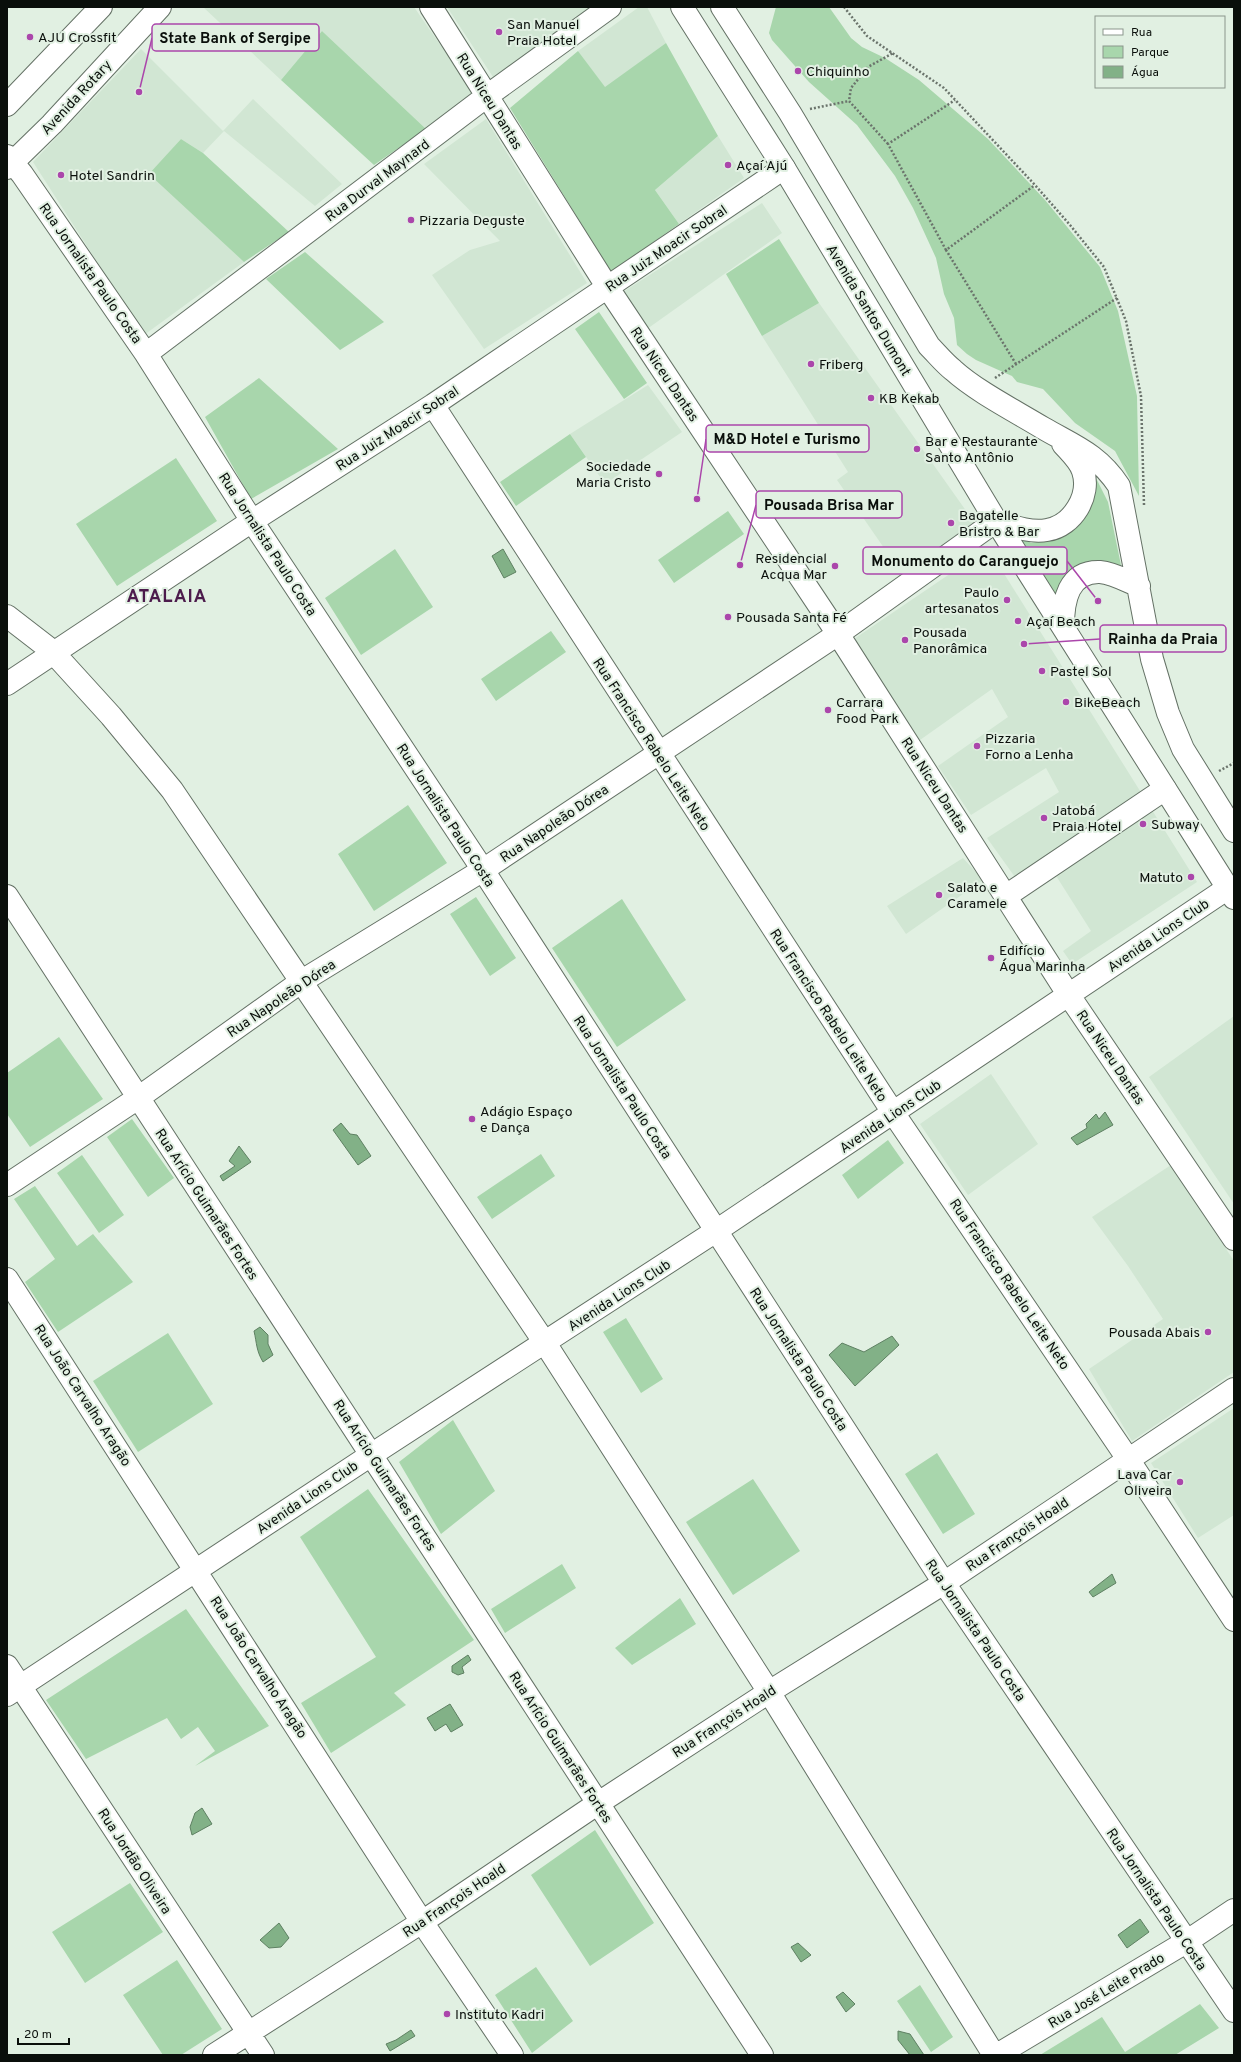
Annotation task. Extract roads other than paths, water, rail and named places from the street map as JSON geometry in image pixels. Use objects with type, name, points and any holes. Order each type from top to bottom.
[{"type":"street","points":[[7,105],[101,7]]},
{"type":"street","name":"Avenida Rotary","points":[[9,162],[52,124],[160,7]]},
{"type":"street","name":"Rua Niceu Dantas","points":[[430,7],[488,96],[608,288],[838,634],[1068,994],[1234,1240]]},
{"type":"street","name":"Rua Durval Maynard","points":[[146,354],[488,96],[610,7]]},
{"type":"street","name":"Avenida Santos Dumont","points":[[682,7],[784,168],[996,521],[1231,893]]},
{"type":"street","points":[[722,7],[790,113],[929,346],[953,370],[1056,436],[1094,456],[1109,470],[1119,486],[1152,659],[1168,713],[1183,749],[1234,831]]},
{"type":"street","name":"Rua Jornalista Paulo Costa","points":[[9,162],[146,354],[252,521],[483,870],[944,1583],[1234,2011]]},
{"type":"street","name":"Rua Juiz Moacir Sobral","points":[[7,684],[52,652],[252,521],[433,405],[784,168]]},
{"type":"street","name":"Rua Francisco Rabelo Leite Neto","points":[[433,405],[894,1114],[1128,1459],[1234,1620]]},
{"type":"street","points":[[996,521],[1026,530],[1047,530],[1065,522],[1077,511],[1084,497],[1086,483],[1083,470],[1056,436]]},
{"type":"street","name":"Rua Napoleão Dórea","points":[[7,1184],[138,1098],[302,981],[483,870],[838,634],[996,521]]},
{"type":"street","points":[[1063,626],[1064,600],[1076,579],[1088,574],[1101,572],[1139,586]]},
{"type":"street","points":[[7,616],[52,652],[111,716],[172,790],[545,1343],[769,1692],[994,2055]]},
{"type":"street","points":[[7,630],[32,644],[52,652]]},
{"type":"street","points":[[1006,896],[1165,789]]},
{"type":"street","name":"Avenida Lions Club","points":[[14,1691],[197,1572],[371,1454],[716,1232],[894,1114],[1068,994],[1231,893]]},
{"type":"street","name":"Rua Arício Guimarães Fortes","points":[[7,896],[597,1804],[762,2055]]},
{"type":"street","name":"Rua João Carvalho Aragão","points":[[7,1279],[422,1922],[512,2055]]},
{"type":"street","name":"Rua François Hoald","points":[[214,2055],[422,1922],[597,1804],[769,1692],[944,1583],[1234,1388]]},
{"type":"street","name":"Rua Jordão Oliveira","points":[[7,1666],[14,1691],[262,2055]]},
{"type":"street","name":"Rua José Leite Prado","points":[[997,2055],[1186,1942],[1234,1910]]},
{"type":"water","points":[[503,549],[516,572],[504,578],[492,556]]},
{"type":"water","points":[[1105,1112],[1113,1125],[1077,1145],[1071,1138],[1087,1128],[1086,1124],[1096,1114],[1099,1119]]},
{"type":"water","points":[[341,1123],[350,1134],[357,1135],[371,1156],[358,1165],[333,1130]]},
{"type":"water","points":[[239,1146],[251,1162],[223,1181],[220,1176],[235,1166],[229,1161]]},
{"type":"water","points":[[260,1327],[268,1335],[268,1344],[273,1355],[263,1362],[258,1350],[254,1331]]},
{"type":"water","points":[[892,1336],[899,1345],[855,1386],[829,1355],[842,1343],[864,1352]]},
{"type":"water","points":[[1112,1574],[1116,1583],[1093,1597],[1089,1592]]},
{"type":"water","points":[[468,1655],[471,1660],[462,1667],[464,1673],[458,1675],[452,1672],[452,1666]]},
{"type":"water","points":[[450,1704],[463,1725],[451,1732],[446,1724],[435,1731],[427,1718]]},
{"type":"water","points":[[202,1808],[212,1824],[192,1835],[190,1827],[195,1813]]},
{"type":"water","points":[[1140,1919],[1149,1932],[1127,1948],[1118,1935]]},
{"type":"water","points":[[279,1923],[289,1938],[281,1947],[269,1948],[260,1940]]},
{"type":"water","points":[[798,1943],[811,1955],[801,1962],[791,1947]]},
{"type":"water","points":[[843,1992],[855,2004],[846,2012],[836,1997]]},
{"type":"water","points":[[411,2030],[415,2036],[390,2051],[386,2044],[396,2040]]},
{"type":"water","points":[[898,2031],[910,2034],[924,2055],[910,2055],[898,2040]]},
{"type":"place","name":"San Manuel Praia Hotel","points":[[499,32]]},
{"type":"place","name":"AJU Crossfit","points":[[30,37]]},
{"type":"place","name":"Chiquinho","points":[[798,71]]},
{"type":"place","name":"State Bank of Sergipe","points":[[139,92]]},
{"type":"place","name":"Açaí Ajú","points":[[728,165]]},
{"type":"place","name":"Hotel Sandrin","points":[[61,175]]},
{"type":"place","name":"Pizzaria Deguste","points":[[411,220]]},
{"type":"place","name":"Friberg","points":[[811,364]]},
{"type":"place","name":"KB Kekab","points":[[871,398]]},
{"type":"place","name":"Bar e Restaurante Santo Antônio","points":[[917,449]]},
{"type":"place","name":"Sociedade Maria Cristo","points":[[659,474]]},
{"type":"place","name":"M&D Hotel e Turismo","points":[[697,499]]},
{"type":"place","name":"Bagatelle Bristro & Bar","points":[[951,523]]},
{"type":"place","name":"Pousada Brisa Mar","points":[[740,565]]},
{"type":"place","name":"Residencial Acqua Mar","points":[[835,566]]},
{"type":"place","name":"Paulo artesanatos","points":[[1007,600]]},
{"type":"place","name":"Monumento do Caranguejo","points":[[1098,601]]},
{"type":"place","name":"Pousada Santa Fé","points":[[728,617]]},
{"type":"place","name":"Açaí Beach","points":[[1018,621]]},
{"type":"place","name":"Pousada Panorâmica","points":[[905,640]]},
{"type":"place","name":"Rainha da Praia","points":[[1024,644]]},
{"type":"place","name":"Pastel Sol","points":[[1042,671]]},
{"type":"place","name":"Bike·Beach","points":[[1066,702]]},
{"type":"place","name":"Carrara Food Park","points":[[828,710]]},
{"type":"place","name":"Pizzaria Forno a Lenha","points":[[977,746]]},
{"type":"place","name":"Jatobá Praia Hotel","points":[[1044,818]]},
{"type":"place","name":"Subway","points":[[1143,824]]},
{"type":"place","name":"Matuto","points":[[1191,877]]},
{"type":"place","name":"Salato e Caramele","points":[[939,895]]},
{"type":"place","name":"Edifício Água Marinha","points":[[991,958]]},
{"type":"place","name":"Adágio Espaço e Dança","points":[[472,1119]]},
{"type":"place","name":"Pousada Abais","points":[[1208,1332]]},
{"type":"place","name":"Lava Car Oliveira","points":[[1180,1482]]},
{"type":"place","name":"Instituto Kadri","points":[[447,2014]]},
{"type":"district","name":"ATALAIA","points":[[167,596]]}]
